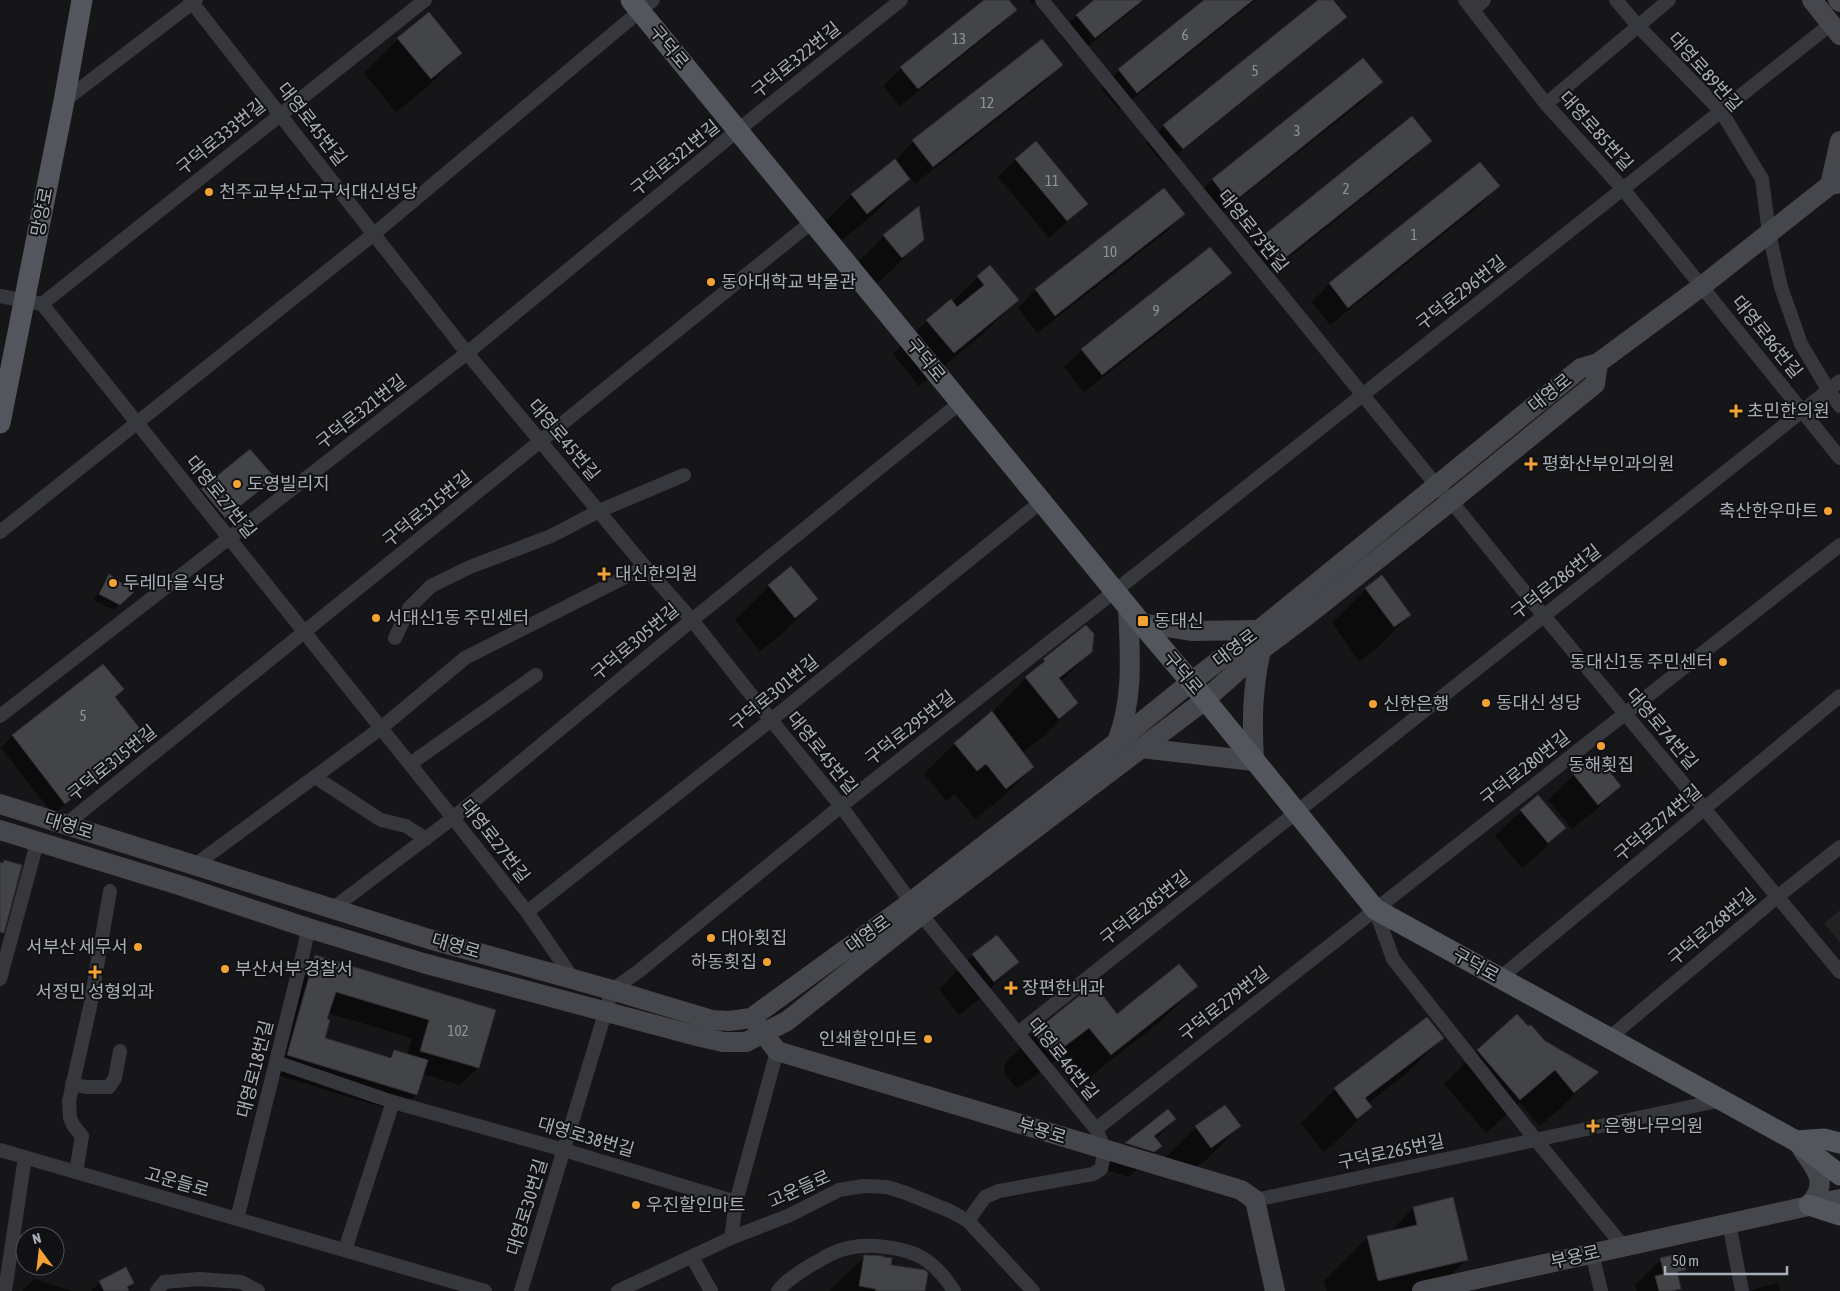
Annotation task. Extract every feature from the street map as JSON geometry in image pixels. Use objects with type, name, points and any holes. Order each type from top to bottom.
[{"type":"main road","name":"망양로","points":[[0,423],[33,302],[64,101],[82,0]]},
{"type":"main road","points":[[1812,0],[1836,30]]},
{"type":"main road","name":"구덕로","points":[[641,3],[738,130],[1375,909],[1796,1141],[1840,1175]]},
{"type":"main road","points":[[1837,182],[1840,141]]},
{"type":"main road","name":"대영로","points":[[0,831],[179,885],[308,928],[423,963],[723,1042],[746,1042],[787,1021],[917,908],[1117,742],[1259,630],[1581,368],[1598,364],[1837,182]]},
{"type":"main road","name":"대영로","points":[[0,804],[429,939],[712,1020],[730,1021],[751,1018],[917,908],[1206,700],[1261,650],[1451,502],[1595,384],[1598,364]]},
{"type":"main road","points":[[1117,742],[1123,727],[1130,677],[1122,599]]},
{"type":"main road","points":[[1141,623],[1191,631],[1259,630]]},
{"type":"main road","points":[[1141,748],[1254,761],[1252,711],[1255,676],[1261,650]]},
{"type":"main road","points":[[0,790],[24,812]]},
{"type":"main road","points":[[751,1018],[776,1051]]},
{"type":"main road","name":"부용로","points":[[776,1051],[1242,1190],[1255,1200]]},
{"type":"main road","points":[[1796,1141],[1824,1139],[1840,1144]]},
{"type":"main road","points":[[1796,1141],[1817,1171],[1821,1185],[1817,1197],[1809,1205],[1840,1214]]},
{"type":"main road","name":"부용로","points":[[1432,1290],[1840,1199]]},
{"type":"main road","points":[[1255,1200],[1275,1291]]},
{"type":"street","name":"구덕로333번길","points":[[33,302],[280,114],[425,0]]},
{"type":"street","name":"구덕로322번길","points":[[738,130],[901,0]]},
{"type":"street","name":"대영로73번길","points":[[1042,0],[1436,485]]},
{"type":"street","points":[[1469,5],[1484,0]]},
{"type":"street","name":"대영로89번길","points":[[1616,0],[1638,26],[1721,111],[1762,179],[1769,233],[1781,287],[1801,344],[1828,390],[1840,406]]},
{"type":"street","points":[[1546,104],[1669,0]]},
{"type":"street","points":[[64,101],[193,1]]},
{"type":"street","name":"대영로45번길","points":[[193,1],[468,353],[645,567],[692,620],[841,806],[917,908]]},
{"type":"street","points":[[0,532],[375,233],[641,3]]},
{"type":"street","name":"대영로85번길","points":[[1469,5],[1546,104],[1623,189],[1702,286]]},
{"type":"street","name":"구덕로296번길","points":[[1122,599],[1362,395],[1721,111],[1836,30]]},
{"type":"street","name":"구덕로321번길","points":[[0,716],[468,353],[738,130]]},
{"type":"street","name":"구덕로315번길","points":[[65,825],[813,221]]},
{"type":"street","name":"대영로86번길","points":[[1702,286],[1840,458]]},
{"type":"street","points":[[0,296],[33,302]]},
{"type":"street","name":"대영로27번길","points":[[33,302],[136,422],[230,538],[527,912],[574,980]]},
{"type":"street","name":"구덕로286번길","points":[[1296,812],[1840,381]]},
{"type":"street","name":"구덕로305번길","points":[[332,909],[453,818],[692,620],[961,402]]},
{"type":"street","points":[[395,638],[409,608],[431,586],[470,566],[551,536],[599,511],[684,475]]},
{"type":"street","name":"대영로74번길","points":[[1436,485],[1840,972]]},
{"type":"street","name":"구덕로301번길","points":[[527,912],[771,720],[1042,501]]},
{"type":"street","name":"구덕로280번길","points":[[1375,909],[1840,545]]},
{"type":"street","points":[[195,865],[381,728],[465,658],[645,567]]},
{"type":"street","name":"구덕로295번길","points":[[612,990],[639,971],[841,806],[1122,599]]},
{"type":"street","points":[[410,764],[536,675]]},
{"type":"street","name":"구덕로274번길","points":[[1500,978],[1840,696]]},
{"type":"street","points":[[314,777],[381,820],[406,826],[426,838]]},
{"type":"street","name":"구덕로285번길","points":[[1018,1033],[1296,812]]},
{"type":"street","points":[[0,979],[37,842]]},
{"type":"street","name":"구덕로268번길","points":[[1609,1038],[1777,897],[1840,847]]},
{"type":"street","points":[[76,1172],[82,1136],[70,1118],[69,1101],[90,1007],[110,891]]},
{"type":"street","name":"대영로46번길","points":[[917,908],[1096,1129],[1105,1150]]},
{"type":"street","points":[[1375,909],[1393,959],[1536,1140],[1623,1246]]},
{"type":"street","name":"구덕로279번길","points":[[1096,1129],[1375,909]]},
{"type":"street","name":"대영로18번길","points":[[237,1219],[308,928]]},
{"type":"street","name":"대영로30번길","points":[[521,1291],[612,990]]},
{"type":"street","points":[[72,1084],[86,1088],[109,1087],[115,1078],[120,1051]]},
{"type":"street","points":[[731,1238],[736,1202],[776,1051]]},
{"type":"street","name":"대영로38번길","points":[[276,1062],[393,1102],[564,1150],[736,1202]]},
{"type":"street","name":"구덕로265번길","points":[[1255,1200],[1722,1100]]},
{"type":"street","points":[[345,1250],[393,1102]]},
{"type":"street","name":"고운들로","points":[[0,1150],[485,1291]]},
{"type":"street","points":[[968,1221],[986,1197],[999,1191],[1093,1174],[1101,1169],[1105,1150]]},
{"type":"street","points":[[5,1291],[25,1156]]},
{"type":"street","name":"고운들로","points":[[618,1291],[731,1238],[790,1216],[839,1190],[864,1186],[887,1188],[906,1193],[950,1211],[968,1221],[1033,1291]]},
{"type":"street","points":[[1729,1223],[1742,1291]]},
{"type":"street","points":[[778,1291],[801,1271],[832,1253],[860,1245],[892,1247],[911,1251],[928,1261],[947,1280],[954,1291]]},
{"type":"street","points":[[1592,1253],[1601,1291]]},
{"type":"street","points":[[692,1257],[711,1291]]},
{"type":"street","points":[[157,1291],[164,1282],[199,1279],[241,1282],[258,1291]]},
{"type":"shaded area","points":[[1840,910],[1840,943],[1824,923]]},
{"type":"building","points":[[984,0],[1009,0],[1017,10],[918,89],[900,67]]},
{"type":"building","points":[[1094,0],[1143,0],[1095,38],[1076,15]]},
{"type":"building","points":[[1204,0],[1253,0],[1137,93],[1118,69]]},
{"type":"building","points":[[1318,0],[1333,0],[1347,17],[1183,149],[1163,125]]},
{"type":"building","points":[[429,12],[462,53],[431,79],[397,38]]},
{"type":"building","points":[[1042,39],[1063,65],[933,167],[912,140]]},
{"type":"building","points":[[1363,58],[1383,82],[1231,204],[1212,179]]},
{"type":"building","points":[[1412,116],[1432,141],[1280,262],[1260,238]]},
{"type":"building","points":[[1036,141],[1088,204],[1067,221],[1015,159]]},
{"type":"building","points":[[895,159],[910,179],[867,214],[851,194]]},
{"type":"building","points":[[1480,162],[1500,186],[1348,308],[1329,283]]},
{"type":"building","points":[[1164,188],[1185,214],[1055,316],[1035,289]]},
{"type":"building","points":[[919,206],[924,240],[902,258],[883,235]]},
{"type":"building","points":[[1210,247],[1232,273],[1102,375],[1081,349]]},
{"type":"building","points":[[990,265],[1019,300],[954,353],[926,320],[951,299],[957,307],[984,285],[977,276]]},
{"type":"building","name":"도영빌리지","points":[[250,449],[275,478],[225,518],[201,489]]},
{"type":"building","points":[[791,566],[818,599],[795,618],[768,585]]},
{"type":"building","name":"두레마을 식당","points":[[109,574],[134,592],[120,605],[99,594]]},
{"type":"building","points":[[1382,575],[1411,615],[1394,627],[1365,588]]},
{"type":"building","points":[[1086,625],[1094,634],[1092,652],[1059,678],[1078,703],[1059,719],[1025,677],[1045,661],[1043,659]]},
{"type":"building","points":[[103,664],[124,689],[115,697],[148,739],[65,804],[12,735]]},
{"type":"building","points":[[992,711],[1034,767],[1006,789],[986,764],[977,771],[954,743]]},
{"type":"building","points":[[1596,755],[1621,786],[1598,805],[1573,774]]},
{"type":"building","points":[[1538,795],[1566,828],[1548,843],[1520,810]]},
{"type":"building","points":[[4,860],[22,865],[4,933],[0,932],[0,862],[3,863]]},
{"type":"building","points":[[997,935],[1019,962],[994,982],[972,954]]},
{"type":"building","points":[[315,955],[496,1010],[479,1068],[420,1051],[429,1020],[336,992],[327,1019],[330,1020],[325,1038],[391,1058],[394,1050],[428,1060],[417,1095],[287,1055]]},
{"type":"building","points":[[1179,964],[1198,986],[1111,1055],[1089,1028],[1052,1056],[1037,1037],[1039,1028],[1094,984],[1117,1014]]},
{"type":"building","points":[[1517,1014],[1528,1026],[1531,1025],[1545,1041],[1599,1072],[1574,1093],[1555,1070],[1520,1100],[1477,1050]]},
{"type":"building","points":[[1427,1017],[1444,1038],[1365,1098],[1372,1107],[1357,1119],[1334,1088]]},
{"type":"building","points":[[1225,1105],[1241,1126],[1211,1148],[1195,1126]]},
{"type":"building","points":[[1168,1109],[1176,1119],[1154,1136],[1162,1146],[1154,1152],[1125,1143]]},
{"type":"building","points":[[1453,1197],[1468,1260],[1378,1281],[1367,1236],[1417,1225],[1413,1207]]},
{"type":"building","points":[[1682,1253],[1686,1270],[1677,1272],[1681,1289],[1659,1291],[1655,1276],[1664,1274],[1660,1258]]},
{"type":"building","points":[[864,1255],[892,1258],[891,1265],[925,1270],[928,1273],[925,1291],[875,1291],[876,1289],[859,1286]]},
{"type":"building","points":[[126,1267],[134,1283],[127,1287],[129,1291],[104,1291],[99,1281]]},
{"type":"place","name":"천주교부산교구서대신성당","points":[[209,192]]},
{"type":"place","name":"동아대학교 박물관","points":[[711,282]]},
{"type":"place","name":"초민한의원","points":[[1736,411]]},
{"type":"place","name":"평화산부인과의원","points":[[1531,464]]},
{"type":"place","name":"도영빌리지","points":[[237,484]]},
{"type":"place","name":"축산한우마트","points":[[1828,511]]},
{"type":"place","name":"대신한의원","points":[[604,574]]},
{"type":"place","name":"두레마을 식당","points":[[113,583]]},
{"type":"place","name":"서대신1동 주민센터","points":[[376,618]]},
{"type":"place","name":"동대신","points":[[1143,621]]},
{"type":"place","name":"동대신1동 주민센터","points":[[1723,662]]},
{"type":"place","name":"동대신 성당","points":[[1486,703]]},
{"type":"place","name":"신한은행","points":[[1373,704]]},
{"type":"place","name":"동해횟집","points":[[1601,746]]},
{"type":"place","name":"대아횟집","points":[[711,938]]},
{"type":"place","name":"서부산 세무서","points":[[138,947]]},
{"type":"place","name":"하동횟집","points":[[767,962]]},
{"type":"place","name":"부산서부 경찰서","points":[[225,969]]},
{"type":"place","name":"서정민 성형외과","points":[[95,972]]},
{"type":"place","name":"장편한내과","points":[[1011,988]]},
{"type":"place","name":"인쇄할인마트","points":[[928,1039]]},
{"type":"place","name":"은행나무의원","points":[[1593,1126]]},
{"type":"place","name":"우진할인마트","points":[[636,1205]]}]
